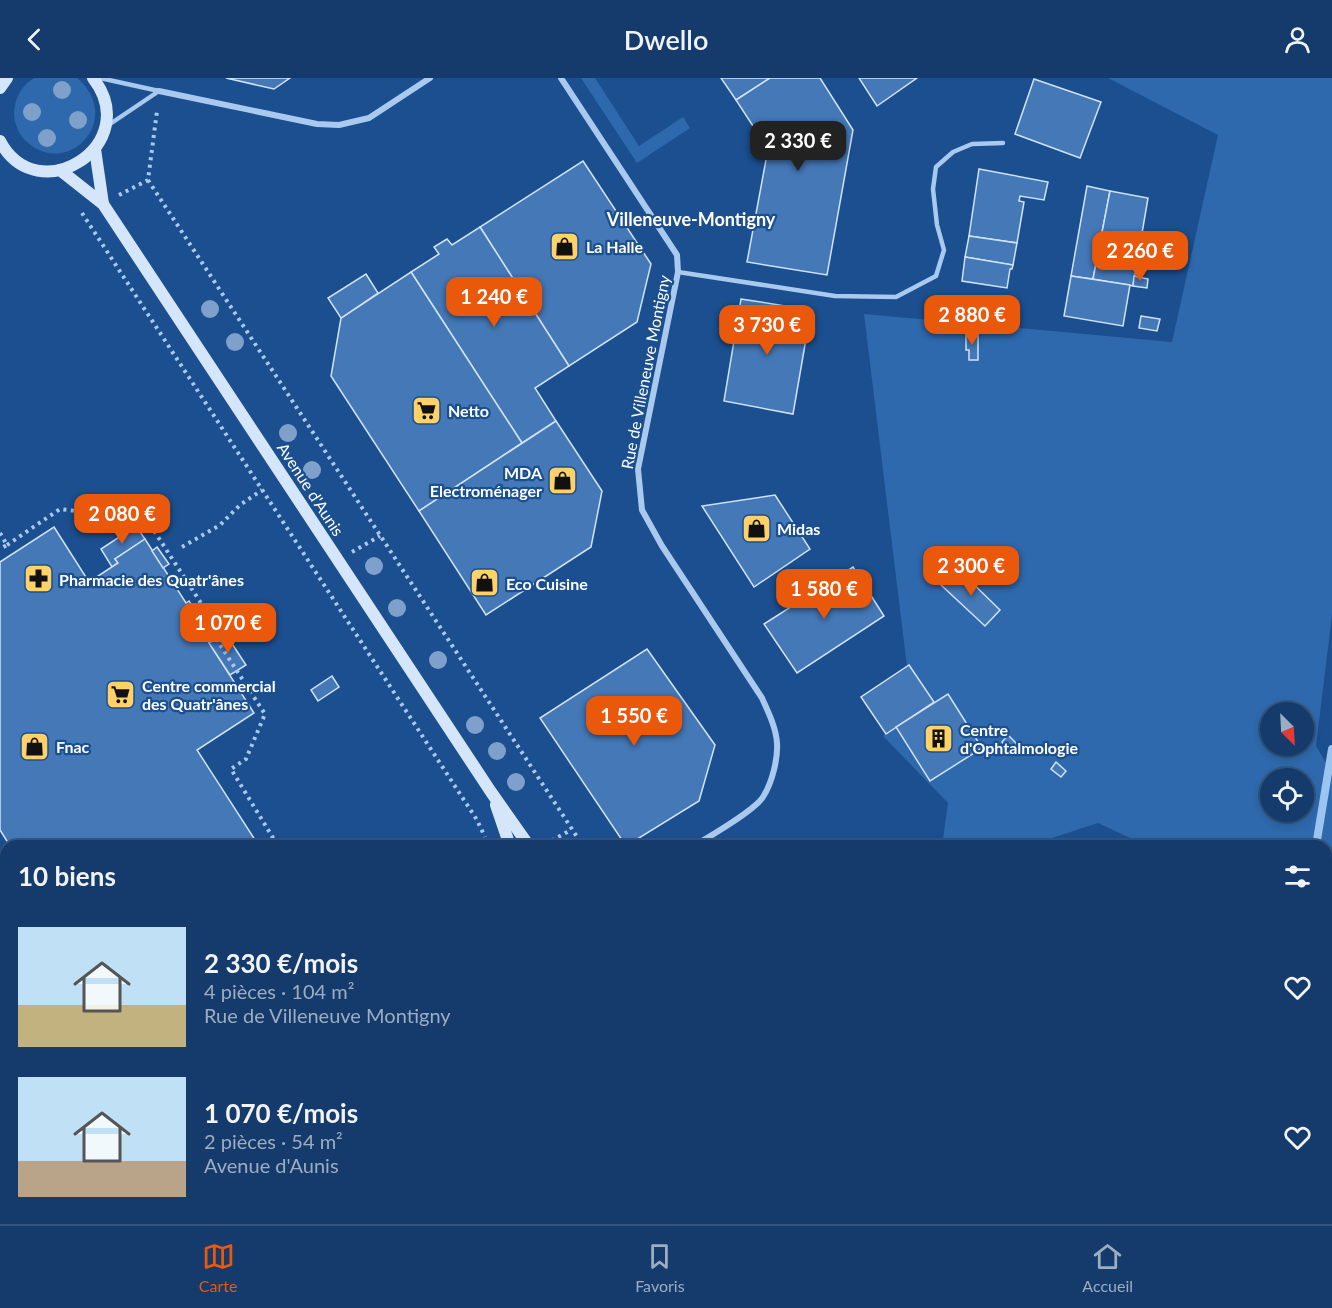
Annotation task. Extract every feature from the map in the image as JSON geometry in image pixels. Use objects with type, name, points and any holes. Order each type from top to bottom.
[{"type":"main road","points":[[0,141],[5,153],[33,169],[60,170],[74,166],[95,148],[105,127],[103,95],[93,78]]},
{"type":"main road","name":"Avenue d'Aunis","points":[[95,148],[103,204]]},
{"type":"main road","name":"Avenue d'Aunis","points":[[60,170],[103,204],[525,840]]},
{"type":"main road","name":"Avenue d'Aunis","points":[[491,792],[508,840]]},
{"type":"street","points":[[159,91],[317,124],[339,124],[369,118],[430,78]]},
{"type":"street","name":"Rue de Villeneuve Montigny","points":[[561,78],[677,255],[678,272],[638,469],[642,510],[662,546],[762,698],[772,721],[777,743],[774,772],[763,798],[734,821],[704,840]]},
{"type":"lane","points":[[100,78],[159,91]]},
{"type":"lane","points":[[105,127],[159,91]]},
{"type":"lane","points":[[678,272],[835,296],[896,297],[936,276],[944,250],[937,225],[933,189],[936,167],[953,152],[972,144],[1003,143]]},
{"type":"path","points":[[159,91],[148,180],[578,840]]},
{"type":"path","points":[[82,212],[103,204],[148,180]]},
{"type":"path","points":[[75,205],[82,212],[477,820],[487,840]]},
{"type":"path","points":[[182,547],[220,525],[240,505],[262,490]]},
{"type":"path","points":[[0,549],[60,509],[147,520],[210,617],[215,637],[265,714],[246,759],[231,769],[274,840]]},
{"type":"path","points":[[0,533],[7,545]]},
{"type":"path","points":[[215,637],[232,626]]},
{"type":"path","points":[[250,691],[267,680]]},
{"type":"path","points":[[554,840],[571,830]]},
{"type":"shaded area","points":[[34,78],[77,78],[90,94],[95,110],[93,126],[85,139],[73,149],[59,153],[43,152],[27,142],[19,133],[14,117],[16,102],[22,89]]},
{"type":"shaded area","points":[[581,78],[595,78],[639,146],[683,117],[690,128],[637,163]]},
{"type":"shaded area","points":[[1108,78],[1332,78],[1332,615],[1316,746],[1332,773],[1332,840],[1134,840],[1098,823],[1048,840],[943,840],[948,803],[883,736],[912,708],[864,314],[1172,342],[1218,135]]},
{"type":"building","points":[[226,78],[290,78],[274,89]]},
{"type":"building","points":[[721,78],[770,78],[736,100]]},
{"type":"building","points":[[770,78],[820,78],[853,130],[827,275],[747,262],[768,149],[736,100]]},
{"type":"building","points":[[859,78],[917,78],[877,106]]},
{"type":"building","points":[[1034,79],[1101,102],[1080,158],[1015,134]]},
{"type":"building","name":"La Halle","points":[[583,161],[651,264],[637,322],[569,366],[480,227]]},
{"type":"building","points":[[979,169],[1048,182],[1044,200],[1020,196],[1019,201],[1024,202],[1017,243],[969,236]]},
{"type":"building","points":[[1087,186],[1110,191],[1093,279],[1071,276]]},
{"type":"building","points":[[1110,191],[1148,198],[1133,286],[1093,279]]},
{"type":"building","points":[[480,227],[569,366],[535,388],[556,421],[522,443],[411,272],[439,254],[434,247],[447,239],[452,245]]},
{"type":"building","points":[[969,236],[1017,243],[1013,265],[965,257]]},
{"type":"building","points":[[965,257],[1013,265],[1010,269],[1007,288],[962,281]]},
{"type":"building","name":"Netto","points":[[411,272],[522,443],[419,511],[331,376],[341,318]]},
{"type":"building","points":[[366,274],[378,293],[341,318],[328,298]]},
{"type":"building","points":[[1071,276],[1130,285],[1123,326],[1064,316]]},
{"type":"building","points":[[1134,276],[1148,279],[1147,288],[1133,286]]},
{"type":"building","points":[[741,299],[811,310],[793,414],[724,401]]},
{"type":"building","points":[[1141,316],[1160,319],[1157,331],[1139,328]]},
{"type":"building","points":[[966,334],[978,334],[978,360],[969,360],[969,350],[966,350]]},
{"type":"building","points":[[556,421],[602,491],[591,547],[486,615],[419,511]]},
{"type":"building","name":"Midas","points":[[775,495],[810,549],[754,587],[702,506]]},
{"type":"building","points":[[136,526],[145,539],[115,559],[118,563],[112,567],[101,549]]},
{"type":"building","name":"Centre commercial des Quatr'ânes","points":[[54,527],[89,582],[118,563],[115,559],[145,539],[186,603],[189,601],[195,610],[190,613],[254,713],[197,750],[255,840],[6,840],[0,830],[0,562]]},
{"type":"building","points":[[157,547],[169,564],[163,568],[152,551]]},
{"type":"building","points":[[853,567],[884,616],[797,673],[764,624]]},
{"type":"building","points":[[957,568],[1000,610],[985,626],[941,585]]},
{"type":"building","points":[[225,633],[246,665],[230,675],[209,643]]},
{"type":"building","points":[[647,649],[715,745],[699,801],[636,840],[622,840],[540,718]]},
{"type":"building","points":[[909,665],[934,702],[886,734],[861,697]]},
{"type":"building","points":[[332,676],[339,687],[318,701],[311,690]]},
{"type":"building","name":"Centre d'Ophtalmologie","points":[[948,694],[982,748],[930,781],[896,727]]},
{"type":"building","points":[[1008,735],[1017,744],[1010,750],[1002,742]]},
{"type":"building","points":[[1056,762],[1066,771],[1061,777],[1051,769]]},
{"type":"waterway","points":[[1317,840],[1332,749]]},
{"type":"place","name":"La Halle","points":[[565,246]]},
{"type":"place","name":"Netto","points":[[427,410]]},
{"type":"place","name":"MDA Electroménager","points":[[563,481]]},
{"type":"place","name":"Midas","points":[[756,528]]},
{"type":"place","name":"Pharmacie des Quatr'ânes","points":[[38,579]]},
{"type":"place","name":"Eco Cuisine","points":[[485,583]]},
{"type":"place","name":"Centre commercial des Quatr'ânes","points":[[121,694]]},
{"type":"place","name":"Centre d'Ophtalmologie","points":[[939,738]]},
{"type":"place","name":"Fnac","points":[[35,746]]},
{"type":"district","name":"Villeneuve-Montigny","points":[[691,219]]}]
